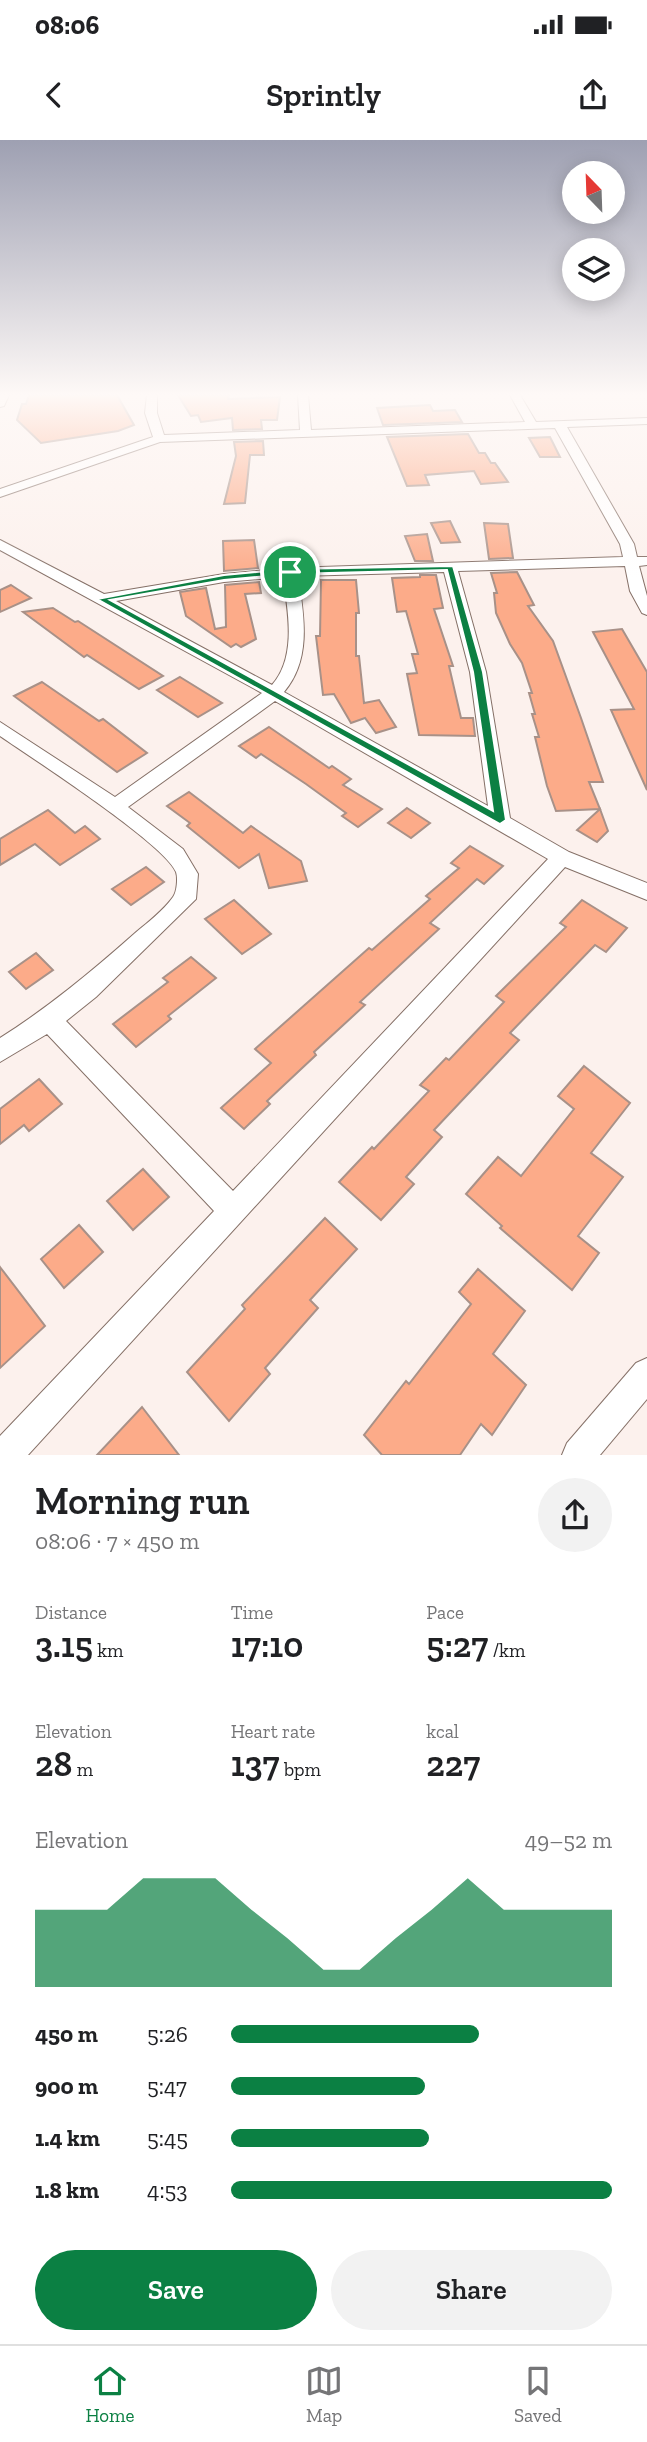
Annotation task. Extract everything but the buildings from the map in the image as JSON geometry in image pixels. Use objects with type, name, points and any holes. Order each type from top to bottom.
[{"type":"street","points":[[0,493],[108,456]]},
{"type":"street","points":[[578,456],[639,561],[637,590],[647,610]]},
{"type":"street","points":[[7,554],[102,599],[274,693],[562,857],[647,892]]},
{"type":"street","points":[[102,599],[224,578],[290,572],[639,561]]},
{"type":"street","points":[[450,567],[478,672],[500,820]]},
{"type":"street","points":[[115,807],[274,693],[289,675],[294,657],[295,613],[290,572]]},
{"type":"street","points":[[0,728],[115,807],[176,854],[188,874],[185,899],[88,990],[49,1020],[0,1051]]},
{"type":"street","points":[[5,1455],[562,857]]},
{"type":"street","points":[[49,1020],[233,1211]]},
{"type":"street","points":[[579,1455],[647,1374]]},
{"type":"route","points":[[450,567],[478,672],[500,820],[102,599],[224,578],[290,572],[450,567]]}]
